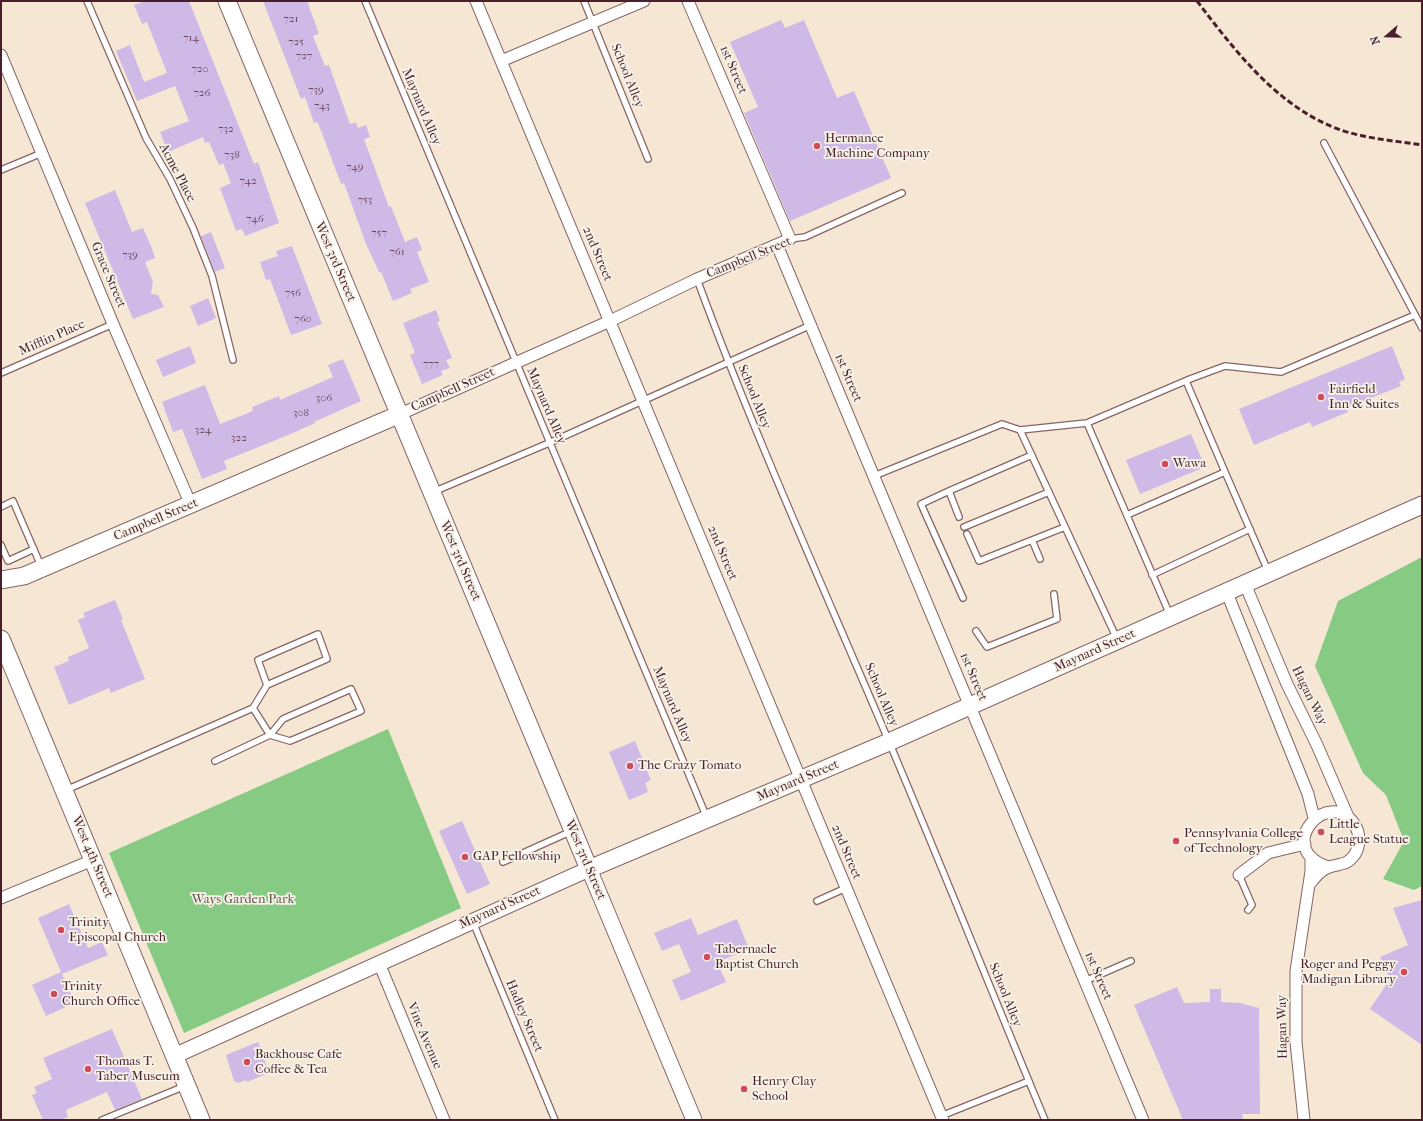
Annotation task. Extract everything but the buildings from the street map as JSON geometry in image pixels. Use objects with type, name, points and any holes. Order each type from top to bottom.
[{"type":"main road","name":"West 3rd Street","points":[[227,1],[398,415],[589,869]]},
{"type":"main road","name":"Campbell Street","points":[[1,580],[24,576],[398,415]]},
{"type":"main road","name":"Maynard Street","points":[[589,869],[708,820],[889,742],[1422,505]]},
{"type":"main road","name":"West 4th Street","points":[[1,639],[201,1120]]},
{"type":"street","name":"2nd Street","points":[[476,1],[942,1118]]},
{"type":"street","points":[[501,61],[644,1]]},
{"type":"street","name":"1st Street","points":[[688,1],[790,239]]},
{"type":"street","name":"Grace Street","points":[[1,55],[113,324],[191,505]]},
{"type":"street","name":"Campbell Street","points":[[398,415],[610,321],[697,279],[790,239]]},
{"type":"street","name":"1st Street","points":[[777,245],[1143,1120]]},
{"type":"street","name":"Hagan Way","points":[[1245,584],[1349,819],[1358,831],[1359,842],[1356,852],[1349,861],[1340,866],[1329,867],[1316,876],[1309,886]]},
{"type":"street","points":[[1227,592],[1308,794],[1314,818]]},
{"type":"street","points":[[1239,874],[1268,853],[1305,844],[1304,837],[1307,827],[1314,818],[1323,813],[1334,812],[1349,819]]},
{"type":"street","name":"Hagan Way","points":[[1304,1120],[1296,1042],[1296,971],[1311,871],[1310,857],[1305,844]]},
{"type":"street","points":[[1310,857],[1319,864],[1329,867]]},
{"type":"street","points":[[1,898],[93,860]]},
{"type":"street","name":"Maynard Street","points":[[174,1056],[472,920],[589,869]]},
{"type":"street","name":"West 3rd Street","points":[[589,869],[694,1120]]},
{"type":"street","name":"Vine Avenue","points":[[379,963],[444,1120]]},
{"type":"lane","name":"Acme Place","points":[[87,1],[146,138],[170,179],[193,228],[212,276],[233,360]]},
{"type":"lane","name":"Maynard Alley","points":[[365,1],[708,820]]},
{"type":"lane","name":"School Alley","points":[[584,1],[648,159]]},
{"type":"lane","points":[[1324,143],[1422,328]]},
{"type":"lane","points":[[1,170],[42,153]]},
{"type":"lane","name":"Campbell Street","points":[[790,239],[805,237],[902,193]]},
{"type":"lane","name":"School Alley","points":[[697,279],[728,363],[889,742],[1045,1120]]},
{"type":"lane","points":[[874,476],[1002,424],[1020,430],[1087,423],[1225,366],[1281,372],[1415,315]]},
{"type":"lane","name":"Mifflin Place","points":[[1,373],[113,324]]},
{"type":"lane","points":[[431,493],[550,443],[811,325]]},
{"type":"lane","points":[[1186,381],[1270,573]]},
{"type":"lane","points":[[1087,423],[1171,617]]},
{"type":"lane","points":[[1020,430],[1118,640]]},
{"type":"lane","points":[[963,598],[921,504],[1032,455]]},
{"type":"lane","points":[[1127,515],[1225,472]]},
{"type":"lane","points":[[949,491],[959,517]]},
{"type":"lane","points":[[964,527],[1049,492]]},
{"type":"lane","points":[[1,507],[13,501],[42,568]]},
{"type":"lane","points":[[967,534],[979,561],[1065,527]]},
{"type":"lane","points":[[1152,575],[1250,529]]},
{"type":"lane","points":[[1032,540],[1040,559]]},
{"type":"lane","points":[[1,545],[8,561],[34,548]]},
{"type":"lane","points":[[976,631],[987,648],[1057,619],[1054,594]]},
{"type":"lane","points":[[64,791],[253,708],[267,685],[327,659],[318,634],[258,660],[267,685]]},
{"type":"lane","points":[[216,761],[270,735],[283,719],[351,689],[361,711],[290,741],[270,735],[253,708]]},
{"type":"lane","points":[[502,862],[573,831]]},
{"type":"lane","points":[[1239,874],[1252,905],[1248,910]]},
{"type":"lane","points":[[817,900],[846,888]]},
{"type":"lane","name":"Hadley Street","points":[[472,920],[555,1120]]},
{"type":"lane","points":[[1085,982],[1131,961]]},
{"type":"lane","name":"2nd Street","points":[[942,1118],[1028,1081]]},
{"type":"lane","points":[[102,1120],[186,1085]]},
{"type":"green space","points":[[1422,557],[1422,886],[1414,890],[1383,879],[1404,841],[1386,795],[1363,773],[1315,666],[1338,601]]},
{"type":"green space","name":"Ways Garden Park","points":[[388,729],[461,908],[184,1033],[109,853]]},
{"type":"railway","points":[[1197,1],[1224,36],[1254,70],[1270,86],[1305,112],[1324,123],[1347,132],[1372,138],[1422,145]]},
{"type":"place","name":"Hermance Machine Company","points":[[817,146]]},
{"type":"place","name":"Fairfield Inn & Suites","points":[[1321,397]]},
{"type":"place","name":"Wawa","points":[[1165,464]]},
{"type":"place","name":"The Crazy Tomato","points":[[630,766]]},
{"type":"place","name":"Little League Statue","points":[[1321,832]]},
{"type":"place","name":"Pennsylvania College of Technology","points":[[1176,841]]},
{"type":"place","name":"GAP Fellowship","points":[[465,857]]},
{"type":"place","name":"Trinity Episcopal Church","points":[[61,930]]},
{"type":"place","name":"Tabernacle Baptist Church","points":[[707,957]]},
{"type":"place","name":"Roger and Peggy Madigan Library","points":[[1404,972]]},
{"type":"place","name":"Trinity Church Office","points":[[54,994]]},
{"type":"place","name":"Backhouse Cafe Coffee & Tea","points":[[247,1062]]},
{"type":"place","name":"Thomas T. Taber Museum","points":[[88,1069]]},
{"type":"place","name":"Henry Clay School","points":[[744,1089]]}]
